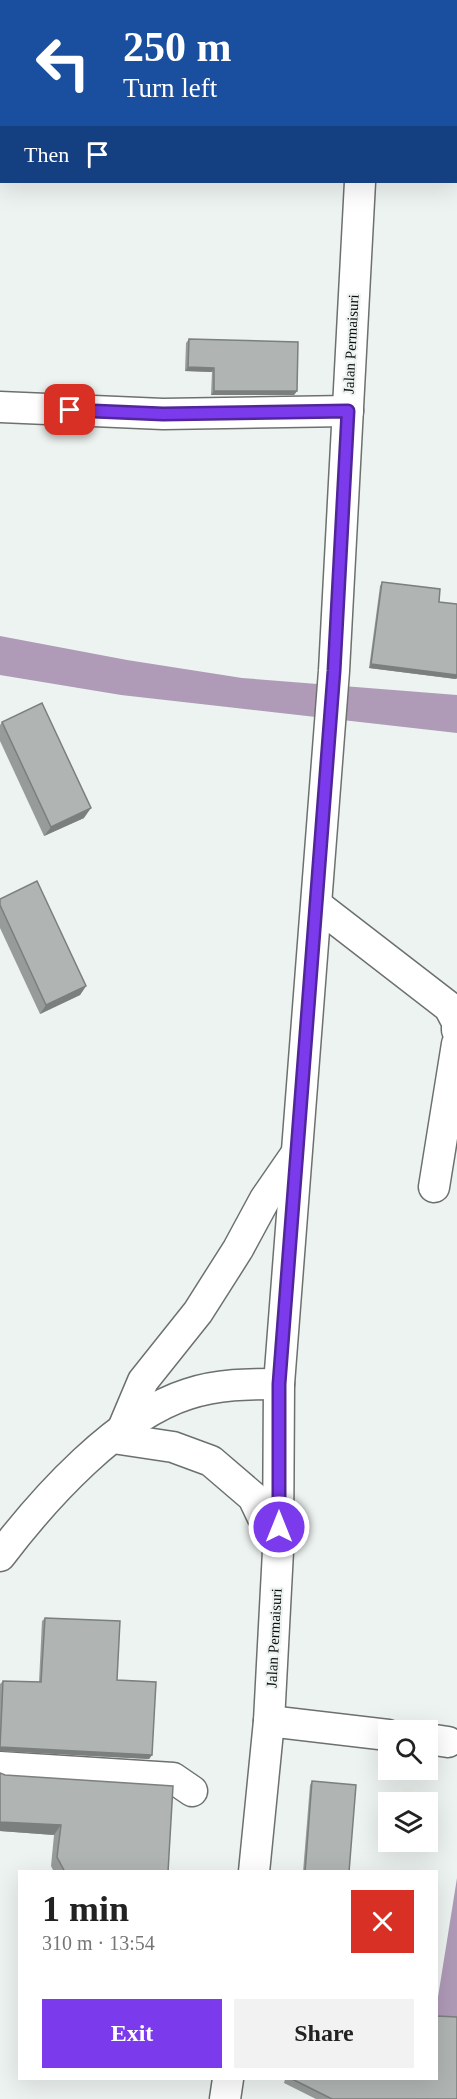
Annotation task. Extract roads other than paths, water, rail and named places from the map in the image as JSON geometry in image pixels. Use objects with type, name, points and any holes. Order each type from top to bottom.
[{"type":"street","name":"Jalan Permaisuri","points":[[254,1870],[269,1721],[278,1551],[279,1384],[334,671],[360,183]]},
{"type":"street","points":[[0,407],[163,414],[348,411]]},
{"type":"street","points":[[317,905],[449,1006],[457,1030]]},
{"type":"street","points":[[434,1187],[457,1044]]},
{"type":"street","points":[[118,1432],[143,1381],[198,1312],[238,1250],[265,1199],[296,1153]]},
{"type":"street","points":[[0,1556],[50,1497],[118,1432],[155,1408],[188,1394],[229,1384],[279,1384]]},
{"type":"street","points":[[118,1432],[173,1447],[211,1461],[253,1497],[278,1551]]},
{"type":"street","points":[[269,1721],[378,1734]]},
{"type":"street","points":[[0,1767],[173,1778],[192,1791]]},
{"type":"street","points":[[225,2099],[228,2080]]}]
